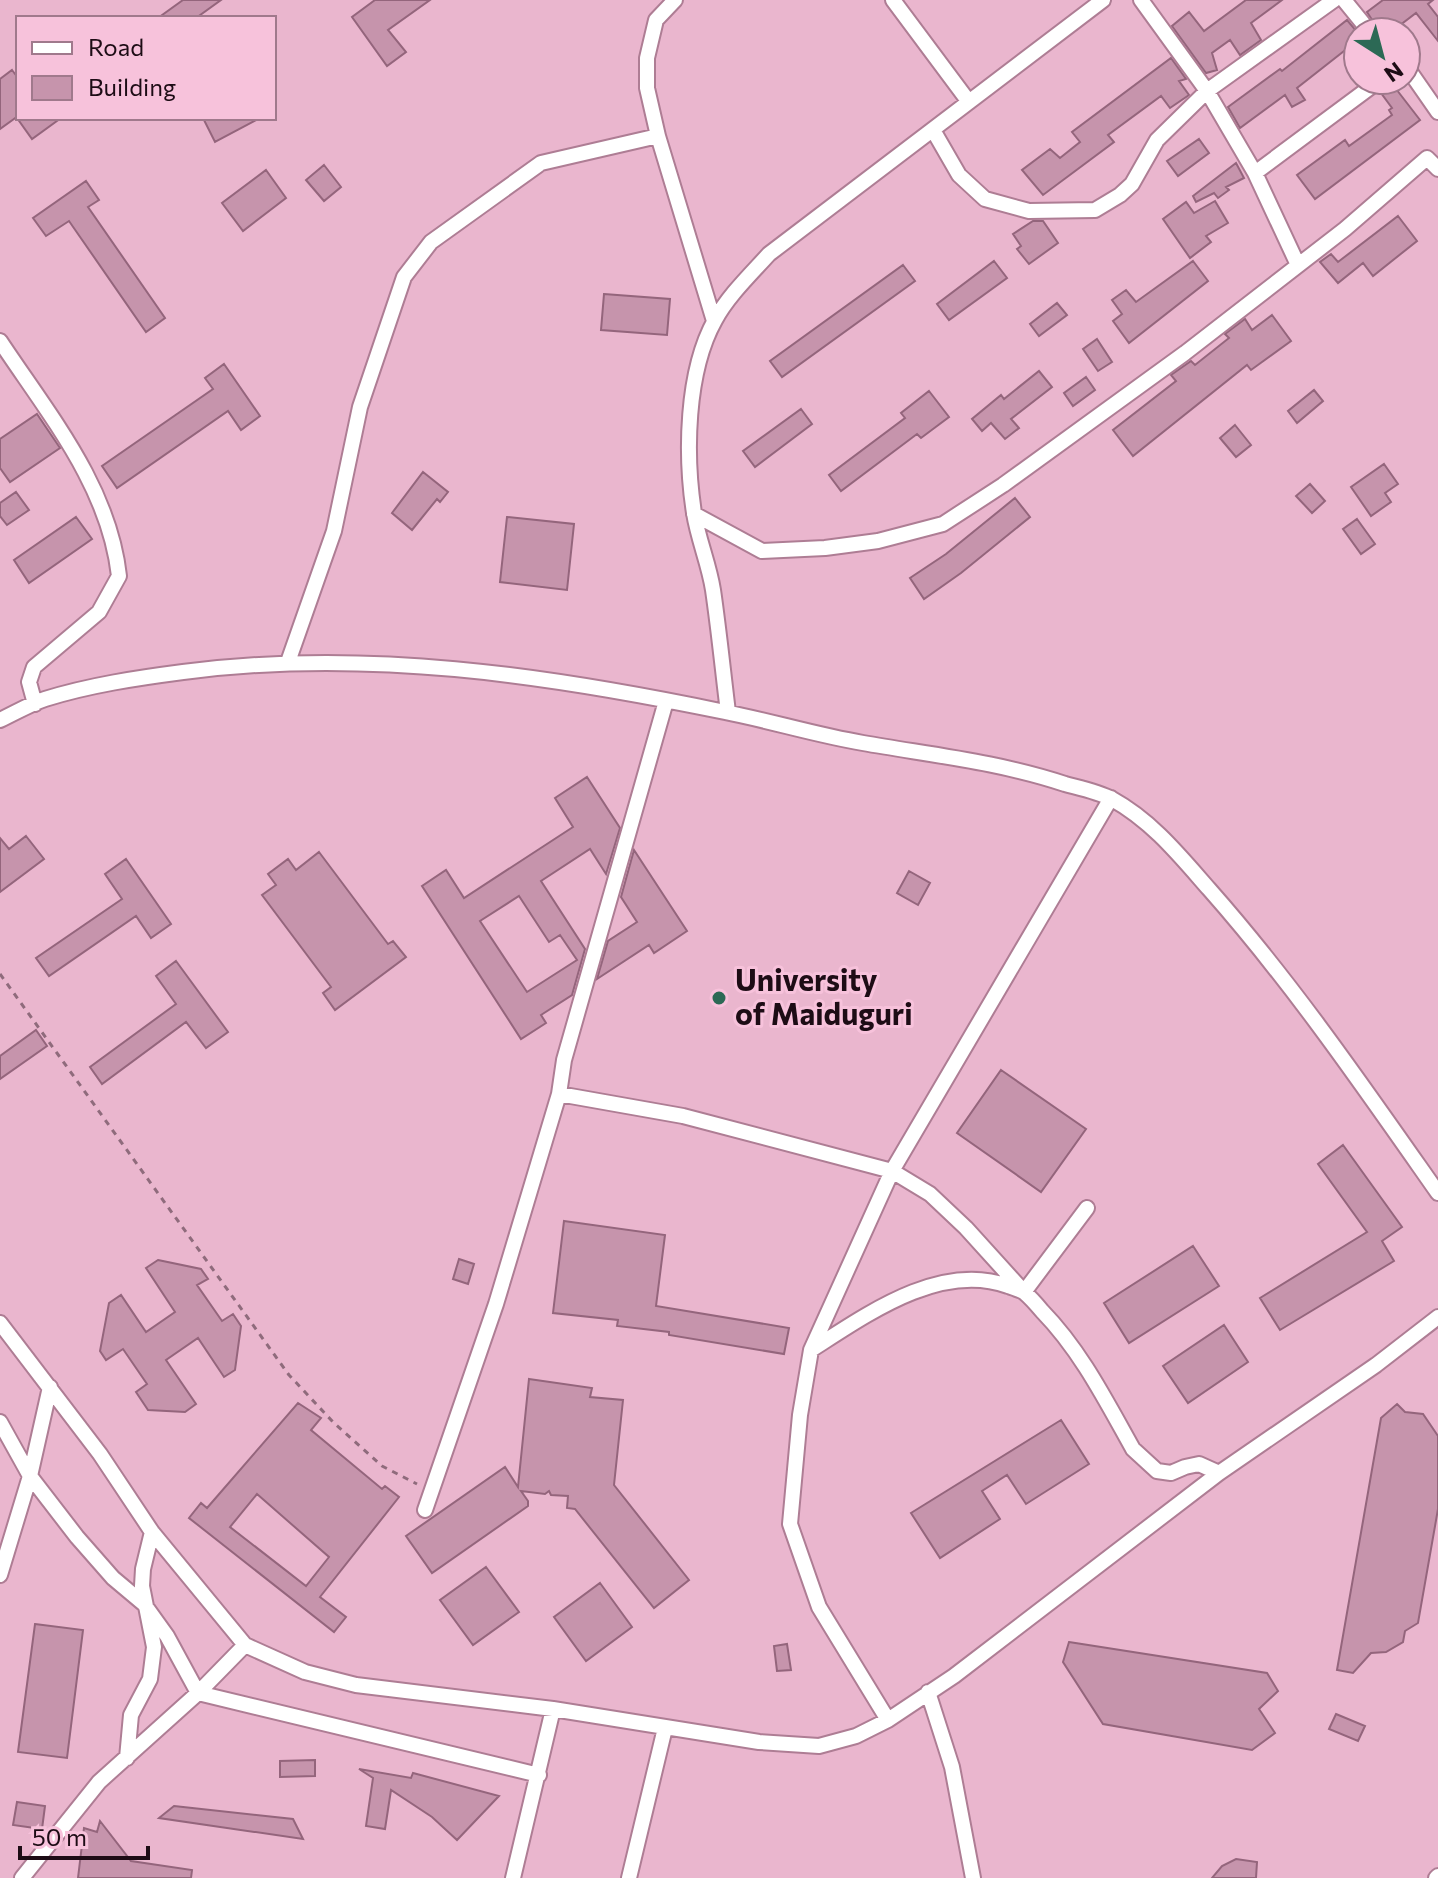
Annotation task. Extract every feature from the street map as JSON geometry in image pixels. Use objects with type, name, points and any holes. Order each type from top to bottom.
[{"type":"street","points":[[675,0],[656,20],[647,58],[647,88],[658,136],[714,321]]},
{"type":"street","points":[[893,0],[969,102]]},
{"type":"street","points":[[728,712],[713,588],[694,514],[690,472],[690,414],[698,362],[714,321],[769,254],[1103,0]]},
{"type":"street","points":[[1141,0],[1207,91],[1255,173],[1298,265]]},
{"type":"street","points":[[933,130],[959,175],[985,199],[1029,211],[1095,210],[1132,184],[1157,140],[1207,91],[1334,0]]},
{"type":"street","points":[[1344,0],[1357,16]]},
{"type":"street","points":[[1422,89],[1438,112]]},
{"type":"street","points":[[1255,173],[1358,96]]},
{"type":"street","points":[[288,662],[334,531],[360,407],[404,277],[431,242],[541,163],[658,136]]},
{"type":"street","points":[[694,514],[762,551],[851,545],[943,524],[1003,485],[1173,361],[1434,159]]},
{"type":"street","points":[[0,341],[81,461],[102,503],[119,576],[99,612],[34,667],[29,682],[35,704]]},
{"type":"street","points":[[0,720],[35,704],[116,681],[232,666],[288,662],[365,663],[483,671],[728,712],[862,743],[956,756],[1054,780],[1111,798],[1160,834],[1242,927],[1340,1055],[1438,1193]]},
{"type":"street","points":[[425,1510],[496,1304],[559,1094],[564,1060],[666,701]]},
{"type":"street","points":[[888,1720],[819,1607],[790,1524],[800,1415],[811,1350],[892,1171],[1111,798]]},
{"type":"street","points":[[559,1094],[683,1116],[892,1171],[930,1194],[966,1228],[1055,1325],[1083,1362],[1141,1459],[1165,1474],[1199,1464],[1219,1473]]},
{"type":"street","points":[[1024,1292],[1087,1208]]},
{"type":"street","points":[[811,1350],[870,1312],[927,1287],[964,1280],[995,1281],[1024,1292]]},
{"type":"street","points":[[0,1323],[100,1454],[152,1532],[245,1645],[305,1672],[356,1685],[553,1709],[759,1742],[819,1746],[856,1736],[888,1720],[954,1676],[1219,1473],[1376,1365],[1438,1317]]},
{"type":"street","points":[[0,1575],[30,1476],[50,1387]]},
{"type":"street","points":[[0,1422],[30,1476],[113,1578],[144,1604],[167,1636],[198,1693],[539,1775]]},
{"type":"street","points":[[127,1758],[131,1715],[150,1679],[154,1647],[144,1604],[143,1569],[152,1532]]},
{"type":"street","points":[[22,1878],[99,1782],[198,1693],[245,1645]]},
{"type":"street","points":[[928,1692],[952,1767],[973,1878]]},
{"type":"street","points":[[513,1878],[553,1709]]},
{"type":"street","points":[[629,1878],[665,1728]]},
{"type":"path","points":[[0,974],[289,1375],[333,1422],[382,1466],[431,1491]]},
{"type":"building","points":[[183,0],[221,0],[199,16],[161,16]]},
{"type":"building","points":[[375,0],[430,0],[388,30],[406,52],[387,66],[352,17]]},
{"type":"building","points":[[1246,0],[1282,0],[1251,23],[1261,40],[1240,55],[1230,40],[1212,53],[1217,70],[1206,73],[1172,26],[1189,12],[1204,31]]},
{"type":"building","points":[[1383,0],[1433,0],[1428,4],[1438,17],[1438,41],[1422,21],[1422,16],[1416,13],[1412,16],[1370,16],[1367,12]]},
{"type":"building","points":[[1342,24],[1342,53],[1297,88],[1305,100],[1292,107],[1285,95],[1240,128],[1228,107],[1280,69],[1282,71]]},
{"type":"building","points":[[1171,58],[1186,79],[1179,81],[1189,95],[1170,108],[1161,96],[1108,135],[1114,142],[1043,195],[1022,170],[1050,149],[1060,158],[1080,142],[1072,132]]},
{"type":"building","points":[[12,70],[16,75],[16,117],[0,129],[0,79]]},
{"type":"building","points":[[1383,96],[1401,96],[1420,120],[1315,199],[1297,175],[1345,140],[1349,146],[1392,115],[1389,110],[1392,108]]},
{"type":"building","points":[[18,120],[58,120],[32,139]]},
{"type":"building","points":[[204,120],[256,120],[215,142]]},
{"type":"building","points":[[1199,139],[1209,153],[1178,176],[1167,161]]},
{"type":"building","points":[[1236,163],[1244,178],[1226,187],[1229,190],[1218,198],[1214,193],[1196,202],[1193,196]]},
{"type":"building","points":[[324,165],[341,187],[324,201],[306,180]]},
{"type":"building","points":[[266,170],[286,198],[243,231],[222,203]]},
{"type":"building","points":[[86,181],[99,200],[88,207],[165,318],[146,332],[69,221],[46,236],[33,218]]},
{"type":"building","points":[[1215,201],[1228,223],[1206,236],[1211,242],[1190,258],[1163,219],[1186,202],[1194,213]]},
{"type":"building","points":[[1398,216],[1417,241],[1373,276],[1363,263],[1338,283],[1320,262],[1331,254],[1338,262]]},
{"type":"building","points":[[1033,221],[1043,221],[1058,243],[1029,264],[1017,249],[1021,246],[1013,234]]},
{"type":"building","points":[[994,261],[1007,278],[949,320],[937,304]]},
{"type":"building","points":[[1193,261],[1208,281],[1129,343],[1113,321],[1122,314],[1112,300],[1126,290],[1136,302]]},
{"type":"building","points":[[903,265],[915,281],[782,377],[770,361]]},
{"type":"building","points":[[604,294],[670,299],[667,335],[601,330]]},
{"type":"building","points":[[1057,303],[1067,315],[1039,336],[1030,324]]},
{"type":"building","points":[[1272,315],[1291,341],[1251,370],[1247,365],[1133,456],[1113,430],[1176,381],[1171,375],[1191,361],[1195,365],[1229,338],[1225,334],[1245,319],[1252,330]]},
{"type":"building","points":[[1097,339],[1112,362],[1098,371],[1083,349]]},
{"type":"building","points":[[224,364],[260,416],[241,430],[228,411],[117,488],[102,466],[213,389],[205,378]]},
{"type":"building","points":[[1039,371],[1052,387],[1011,419],[1019,428],[1005,439],[991,423],[982,431],[972,419],[1001,395],[1004,399]]},
{"type":"building","points":[[1086,377],[1095,390],[1073,406],[1064,393]]},
{"type":"building","points":[[1314,390],[1323,401],[1297,423],[1288,411]]},
{"type":"building","points":[[929,391],[949,417],[921,438],[917,434],[841,491],[829,475],[905,418],[901,413]]},
{"type":"building","points":[[801,409],[812,424],[755,467],[743,451]]},
{"type":"building","points":[[37,414],[60,448],[10,482],[0,468],[0,439]]},
{"type":"building","points":[[1235,425],[1251,445],[1236,457],[1220,438]]},
{"type":"building","points":[[1384,464],[1398,484],[1385,493],[1391,502],[1371,516],[1351,487]]},
{"type":"building","points":[[423,472],[448,492],[440,502],[437,499],[412,530],[392,513]]},
{"type":"building","points":[[1310,484],[1325,501],[1312,513],[1296,496]]},
{"type":"building","points":[[16,492],[29,510],[7,525],[0,516],[0,503]]},
{"type":"building","points":[[1015,498],[1030,517],[924,599],[910,578],[946,554]]},
{"type":"building","points":[[76,517],[92,539],[29,583],[14,560]]},
{"type":"building","points":[[507,517],[574,524],[567,590],[500,582]]},
{"type":"building","points":[[1357,519],[1375,544],[1361,554],[1343,529]]},
{"type":"building","points":[[587,777],[620,828],[606,874],[590,849],[541,881],[585,949],[572,995],[541,1015],[546,1023],[521,1039],[422,886],[446,870],[464,898],[573,827],[555,798]],"holes":[[[519,896],[549,942],[560,935],[577,960],[527,992],[480,921]]]},
{"type":"building","points":[[26,836],[44,859],[0,892],[0,838],[9,849]]},
{"type":"building","points":[[634,850],[687,931],[654,953],[649,945],[597,979],[608,941],[637,922],[621,897]]},
{"type":"building","points":[[319,852],[388,944],[393,941],[406,957],[335,1010],[323,993],[331,987],[262,895],[276,885],[268,874],[288,859],[296,870]]},
{"type":"building","points":[[126,859],[171,924],[151,938],[136,916],[49,976],[36,958],[122,899],[105,874]]},
{"type":"building","points":[[909,871],[930,883],[918,905],[897,893]]},
{"type":"building","points":[[176,961],[228,1032],[206,1048],[186,1022],[102,1084],[90,1067],[176,1004],[156,976]]},
{"type":"building","points":[[36,1030],[47,1046],[0,1079],[0,1056]]},
{"type":"building","points":[[1001,1070],[1086,1129],[1041,1192],[957,1133]]},
{"type":"building","points":[[1343,1145],[1402,1227],[1382,1241],[1394,1261],[1280,1330],[1260,1298],[1367,1232],[1318,1164]]},
{"type":"building","points":[[564,1221],[665,1235],[656,1306],[789,1328],[784,1354],[669,1335],[669,1332],[617,1326],[618,1320],[553,1313]]},
{"type":"building","points":[[1193,1246],[1219,1286],[1129,1343],[1104,1303]]},
{"type":"building","points":[[459,1259],[474,1264],[468,1284],[453,1279]]},
{"type":"building","points":[[158,1260],[201,1269],[208,1279],[197,1285],[222,1321],[233,1314],[241,1326],[235,1370],[224,1377],[198,1338],[166,1360],[196,1404],[185,1412],[148,1410],[136,1392],[147,1384],[123,1349],[106,1360],[100,1351],[109,1303],[121,1295],[146,1332],[175,1312],[146,1268]]},
{"type":"building","points":[[1224,1325],[1248,1362],[1188,1403],[1163,1366]]},
{"type":"building","points":[[529,1379],[592,1388],[590,1397],[623,1400],[614,1485],[689,1580],[654,1608],[575,1509],[567,1508],[568,1496],[551,1495],[549,1491],[545,1494],[521,1491],[528,1506],[432,1573],[406,1536],[505,1467],[518,1487]]},
{"type":"building","points":[[298,1403],[321,1418],[311,1430],[382,1489],[385,1486],[399,1497],[320,1597],[346,1617],[334,1632],[189,1518],[201,1503],[207,1508]],"holes":[[[257,1494],[329,1557],[306,1586],[230,1527]]]},
{"type":"building","points":[[1397,1404],[1405,1412],[1423,1414],[1438,1436],[1438,1509],[1418,1623],[1405,1631],[1403,1642],[1386,1652],[1371,1653],[1353,1673],[1337,1670],[1381,1418]]},
{"type":"building","points":[[1061,1420],[1089,1464],[1026,1504],[1007,1475],[982,1491],[1000,1519],[940,1558],[911,1513]]},
{"type":"building","points":[[486,1567],[519,1612],[473,1645],[440,1600]]},
{"type":"building","points":[[600,1583],[632,1627],[586,1661],[554,1617]]},
{"type":"building","points":[[35,1624],[83,1630],[67,1758],[18,1752]]},
{"type":"building","points":[[1069,1642],[1267,1673],[1278,1691],[1259,1709],[1275,1733],[1252,1750],[1103,1724],[1063,1662]]},
{"type":"building","points":[[787,1644],[791,1670],[777,1671],[774,1646]]},
{"type":"building","points":[[1336,1714],[1365,1726],[1358,1741],[1329,1729]]},
{"type":"building","points":[[315,1760],[315,1776],[280,1777],[280,1761]]},
{"type":"building","points":[[359,1769],[411,1778],[413,1773],[499,1796],[457,1840],[432,1817],[391,1790],[385,1829],[366,1826],[373,1778]]},
{"type":"building","points":[[17,1802],[45,1806],[42,1829],[13,1825]]},
{"type":"building","points":[[174,1806],[293,1819],[303,1839],[159,1818]]},
{"type":"building","points":[[100,1821],[131,1861],[192,1870],[191,1878],[78,1878],[84,1828],[97,1832]]},
{"type":"building","points":[[1236,1859],[1257,1862],[1256,1878],[1212,1878],[1222,1866]]},
{"type":"place","name":"University of Maiduguri","points":[[719,998]]}]
